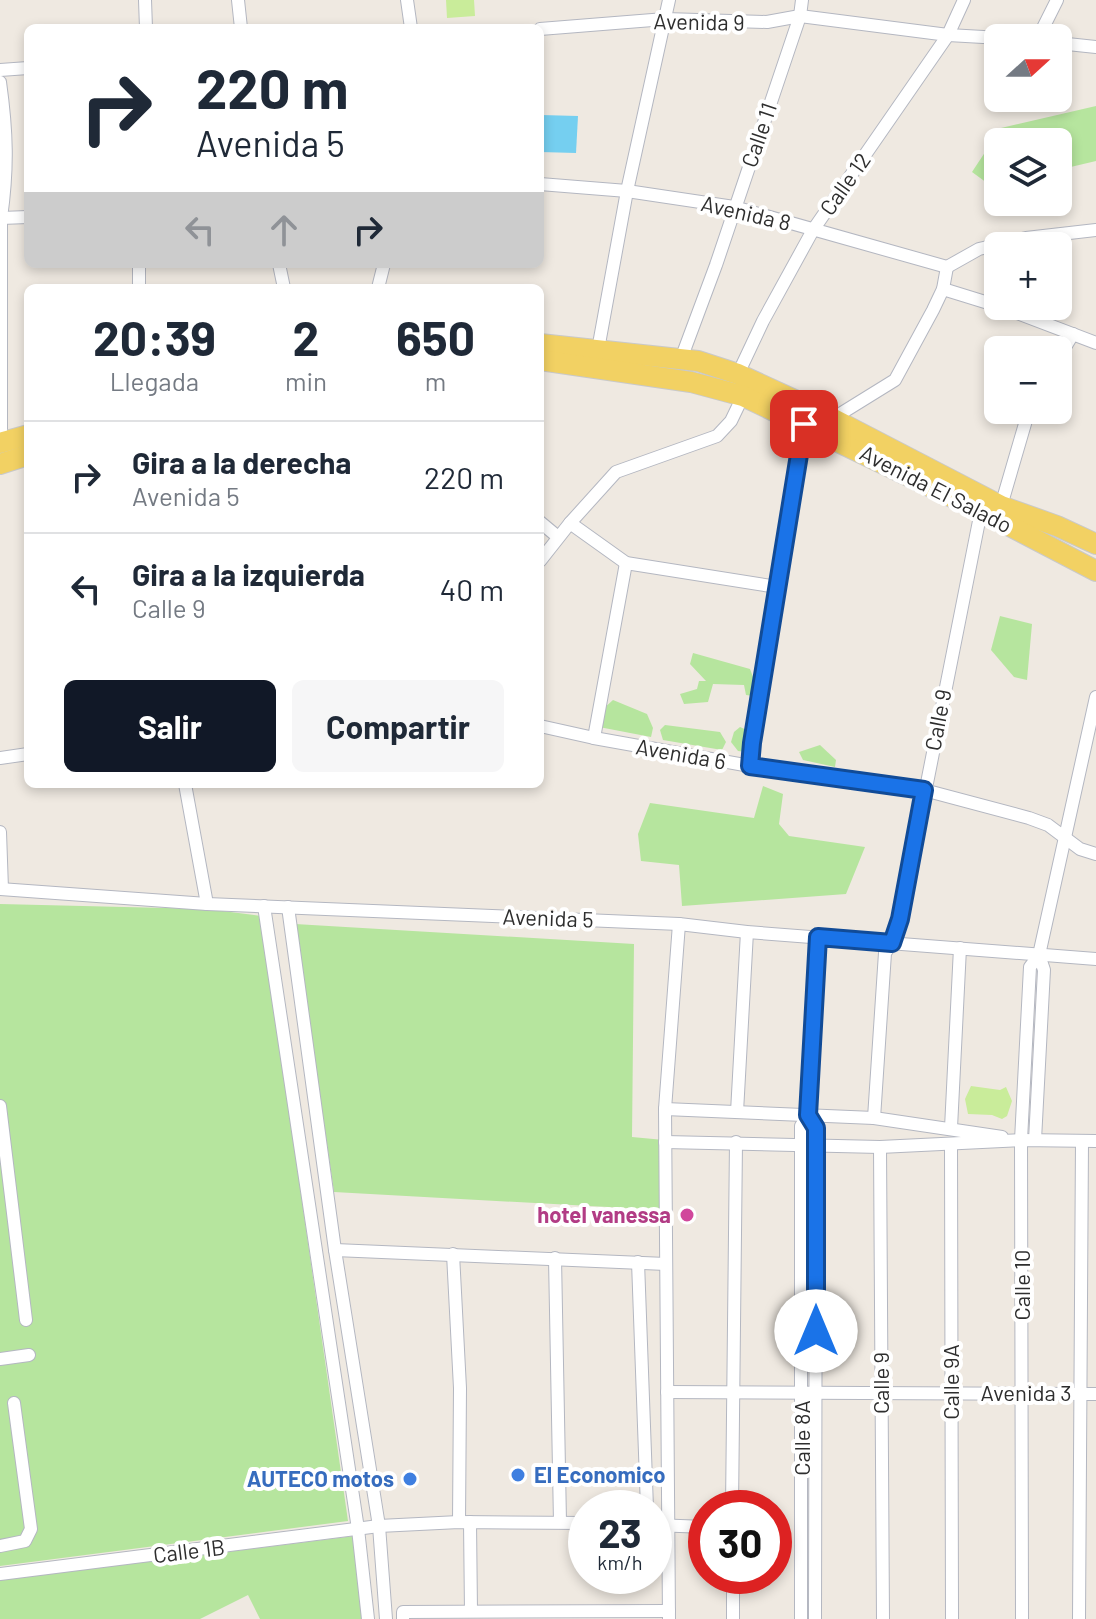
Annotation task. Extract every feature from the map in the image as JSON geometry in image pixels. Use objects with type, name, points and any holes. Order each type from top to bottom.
[{"type":"main road","name":"Avenida El Salado","points":[[544,345],[743,396],[981,511],[1096,571]]},
{"type":"main road","name":"Avenida El Salado","points":[[544,360],[681,359],[738,374],[1001,506],[1096,544]]},
{"type":"main road","points":[[0,443],[24,436]]},
{"type":"main road","points":[[0,464],[24,456]]},
{"type":"street","points":[[145,0],[146,24]]},
{"type":"street","points":[[238,0],[241,24]]},
{"type":"street","points":[[407,0],[410,24]]},
{"type":"street","points":[[596,358],[627,191],[669,0]]},
{"type":"street","name":"Calle 11","points":[[681,359],[800,16],[802,0]]},
{"type":"street","name":"Calle 12","points":[[738,374],[813,230],[948,35],[964,0]]},
{"type":"street","points":[[1045,24],[1057,0]]},
{"type":"street","name":"Avenida 9","points":[[544,29],[665,19],[767,22],[800,16],[984,37]]},
{"type":"street","points":[[1072,44],[1096,47]]},
{"type":"street","points":[[0,70],[24,68]]},
{"type":"street","points":[[0,82],[7,133],[6,186],[1,218],[0,443]]},
{"type":"street","name":"Avenida 8","points":[[544,184],[627,191],[734,207],[947,267]]},
{"type":"street","points":[[1,218],[24,217]]},
{"type":"street","points":[[832,419],[895,380],[943,289],[947,267],[979,249],[1026,238],[1096,230]]},
{"type":"street","points":[[943,289],[984,301]]},
{"type":"street","points":[[1036,320],[1096,343]]},
{"type":"street","points":[[544,556],[616,472],[717,436],[731,421],[743,396]]},
{"type":"street","points":[[750,766],[804,424]]},
{"type":"street","points":[[1001,506],[1025,424]]},
{"type":"street","name":"Calle 9","points":[[874,1118],[885,953],[900,919],[981,511]]},
{"type":"street","points":[[570,523],[626,563],[777,587]]},
{"type":"street","points":[[544,525],[558,537]]},
{"type":"street","points":[[594,738],[626,563]]},
{"type":"street","name":"Calle 10","points":[[1022,1619],[1021,1140],[1030,967],[1039,955],[1096,697]]},
{"type":"street","name":"Avenida 6","points":[[544,727],[750,766],[924,790],[1048,825],[1080,849],[1096,854]]},
{"type":"street","points":[[0,758],[24,755]]},
{"type":"street","points":[[186,788],[207,904]]},
{"type":"street","points":[[0,832],[1,889]]},
{"type":"street","name":"Avenida 5","points":[[1,889],[207,904],[679,924],[1096,959]]},
{"type":"street","points":[[264,906],[358,1529],[368,1619]]},
{"type":"street","points":[[288,907],[335,1250],[379,1526],[386,1619]]},
{"type":"street","points":[[668,1490],[665,1109],[679,924]]},
{"type":"street","points":[[737,1112],[747,932]]},
{"type":"street","name":"Calle 8A","points":[[801,1619],[801,1126],[808,1115],[818,937]]},
{"type":"street","points":[[951,1128],[960,948]]},
{"type":"street","name":"Calle 10","points":[[1035,1140],[1044,970],[1039,955]]},
{"type":"street","points":[[0,1106],[26,1320]]},
{"type":"street","points":[[665,1109],[874,1118],[1021,1140]]},
{"type":"street","name":"Calle 8A","points":[[808,1115],[816,1128],[815,1619]]},
{"type":"street","points":[[665,1142],[880,1147],[1021,1140],[1089,1141],[1080,1394],[1079,1619]]},
{"type":"street","points":[[732,1490],[736,1142]]},
{"type":"street","name":"Calle 9A","points":[[951,1145],[952,1619]]},
{"type":"street","name":"Calle 9","points":[[880,1147],[883,1619]]},
{"type":"street","points":[[335,1250],[666,1264]]},
{"type":"street","points":[[453,1254],[464,1522],[471,1611]]},
{"type":"street","points":[[555,1258],[560,1522]]},
{"type":"street","points":[[638,1262],[646,1490]]},
{"type":"street","points":[[0,1359],[29,1355]]},
{"type":"street","name":"Avenida 3","points":[[667,1392],[1096,1394]]},
{"type":"street","points":[[0,1546],[25,1541],[31,1529],[14,1403]]},
{"type":"street","name":"Calle 1B","points":[[0,1574],[379,1526],[568,1522]]},
{"type":"street","points":[[403,1619],[403,1612],[669,1615],[669,1594]]},
{"type":"street","points":[[733,1594],[733,1619]]},
{"type":"green space","points":[[446,0],[474,0],[475,16],[447,18]]},
{"type":"green space","points":[[1096,106],[1096,161],[1072,167],[1072,128],[1001,128],[1072,112]]},
{"type":"green space","points":[[984,154],[984,181],[972,172]]},
{"type":"green space","points":[[1000,616],[1032,624],[1027,680],[1014,677],[991,650]]},
{"type":"green space","points":[[693,653],[750,669],[756,685],[753,696],[746,695],[744,685],[713,684],[708,702],[684,704],[680,694],[697,689],[699,681],[706,681],[690,664]]},
{"type":"green space","points":[[613,700],[647,714],[653,728],[651,737],[599,727],[602,710]]},
{"type":"green space","points":[[665,725],[720,732],[726,742],[722,750],[663,740],[660,730]]},
{"type":"green space","points":[[740,727],[749,731],[746,752],[738,751],[731,742],[734,732]]},
{"type":"green space","points":[[820,745],[836,760],[835,767],[803,760],[799,752]]},
{"type":"green space","points":[[763,786],[783,794],[779,824],[789,836],[865,847],[846,894],[682,906],[679,865],[641,861],[638,834],[650,803],[754,818]]},
{"type":"green space","points":[[0,904],[207,909],[261,916],[348,1521],[0,1566]]},
{"type":"green space","points":[[295,924],[634,944],[632,1137],[664,1140],[663,1210],[334,1192]]},
{"type":"green space","points":[[971,1086],[1000,1090],[1006,1087],[1012,1101],[1007,1116],[1002,1119],[992,1115],[968,1114],[965,1099]]},
{"type":"green space","points":[[354,1536],[366,1619],[260,1619],[248,1595],[200,1619],[0,1619],[0,1580]]},
{"type":"water","points":[[544,115],[578,116],[576,153],[544,152]]},
{"type":"place","name":"hotel vanessa","points":[[687,1215]]},
{"type":"place","name":"El Economico","points":[[518,1475]]},
{"type":"place","name":"AUTECO motos","points":[[410,1479]]},
{"type":"route","points":[[804,424],[750,766],[924,790],[900,919],[892,943],[818,937],[808,1115],[816,1128],[816,1331]]}]
